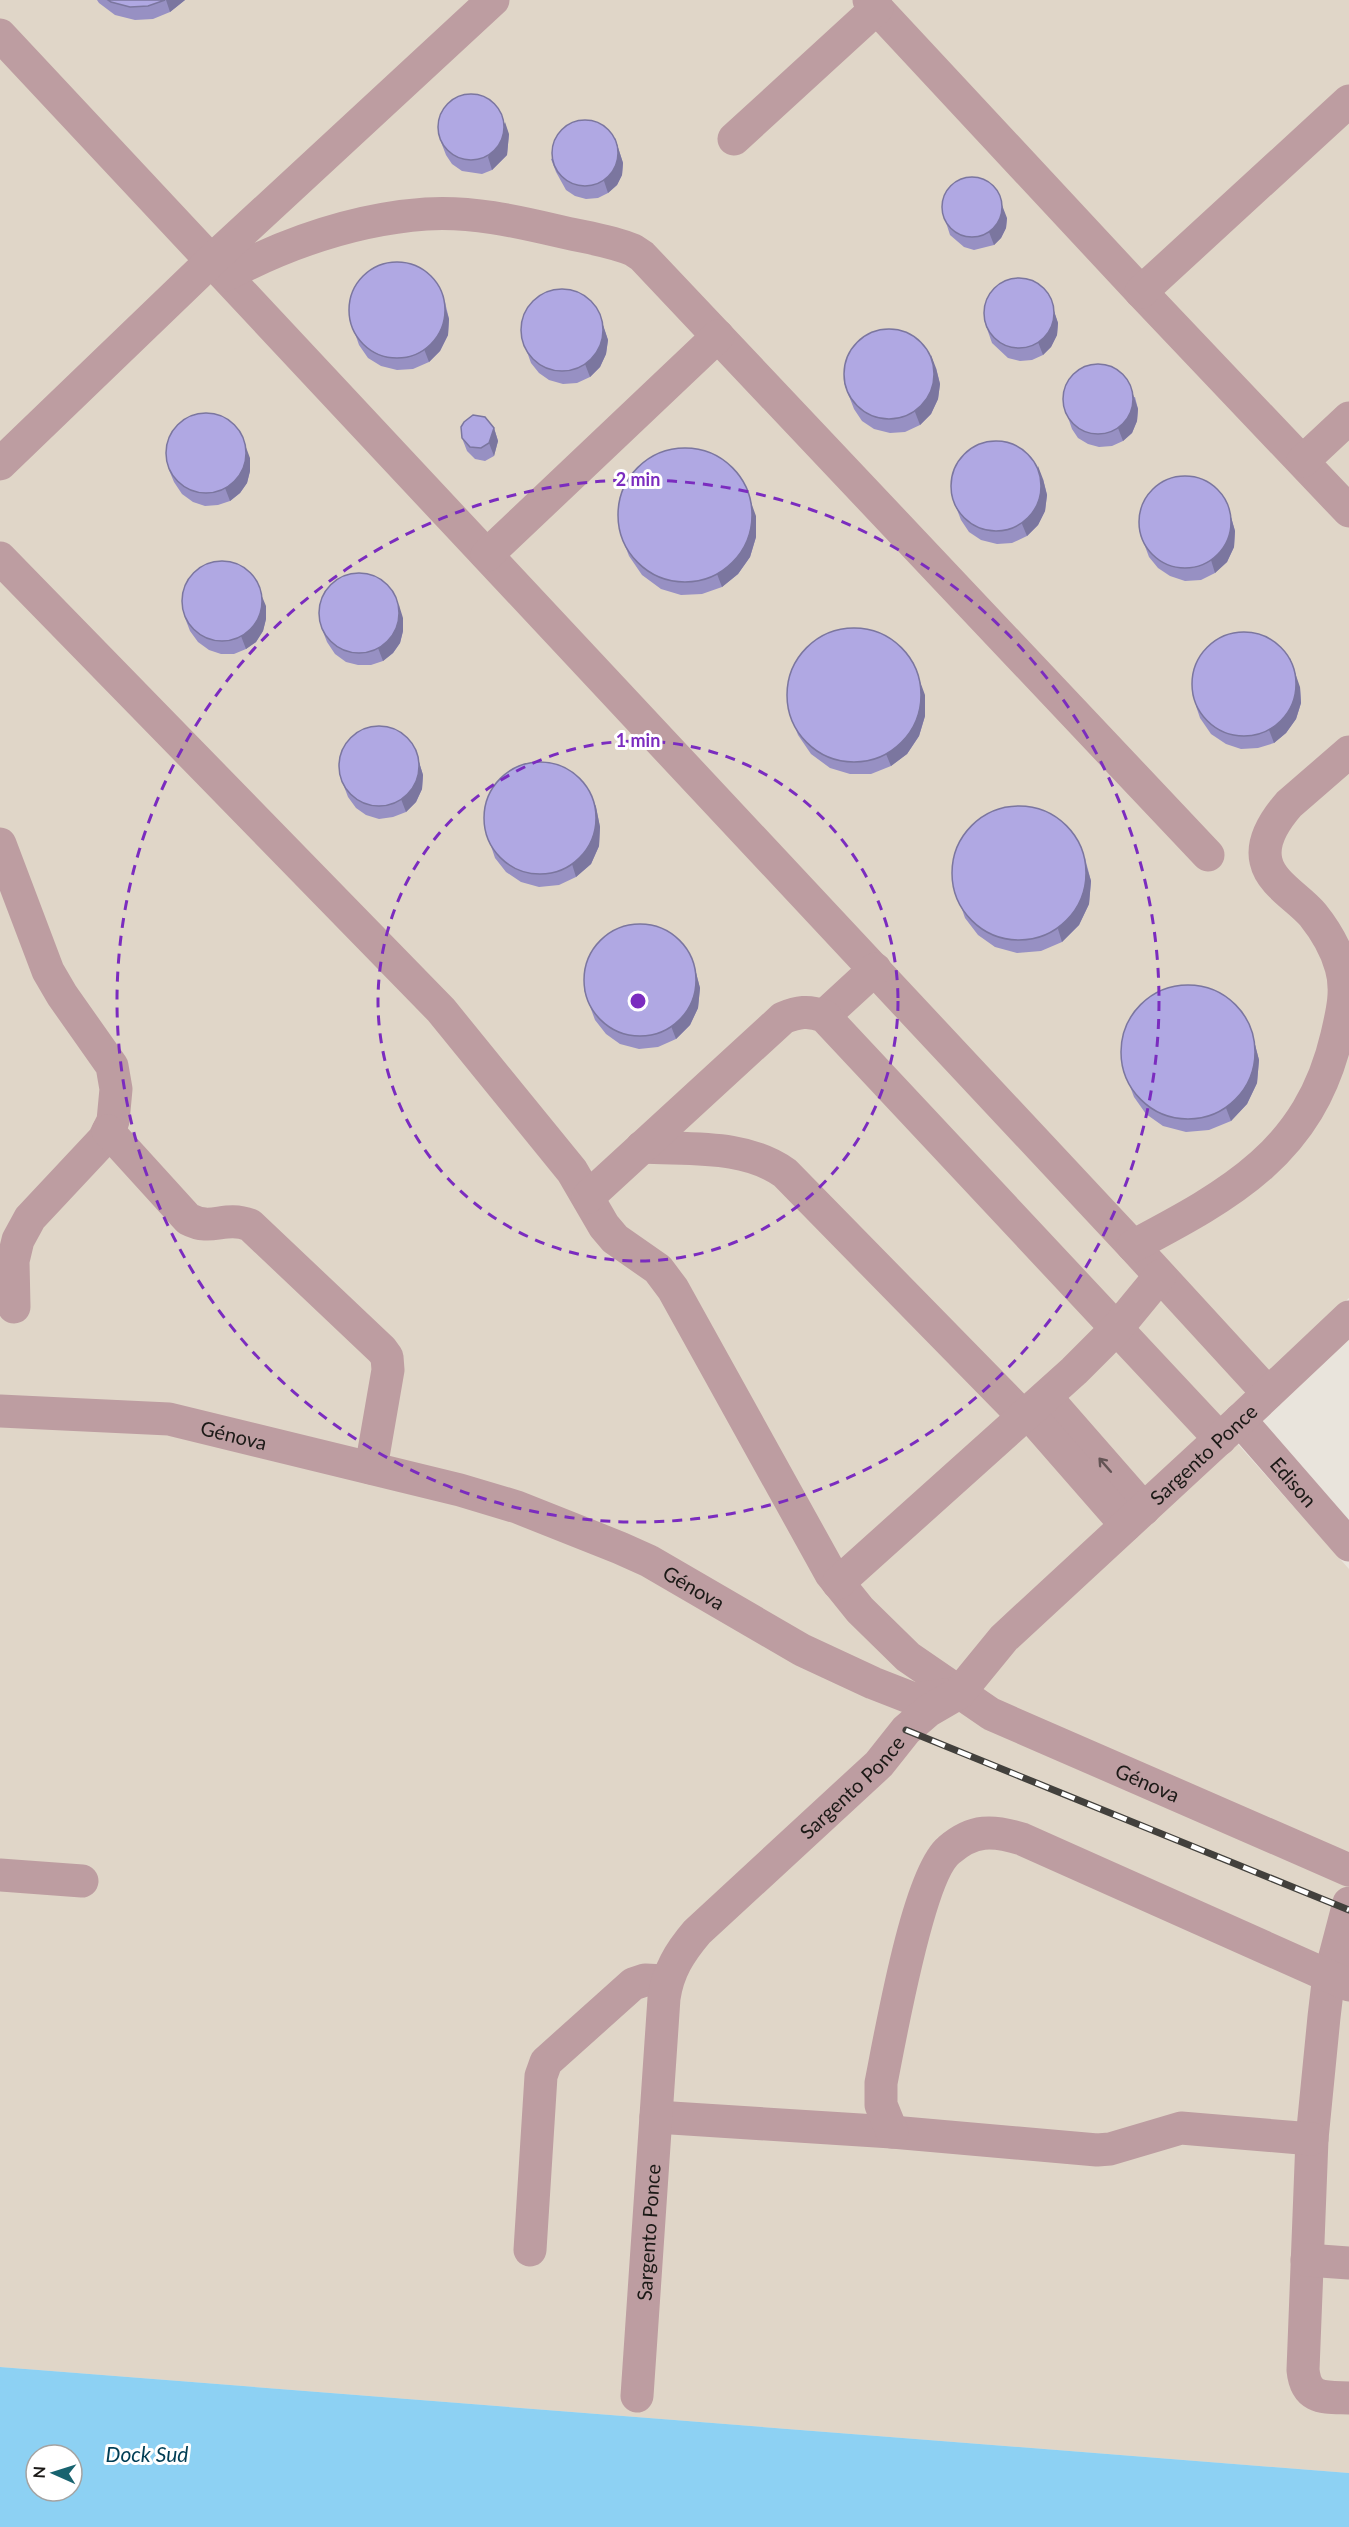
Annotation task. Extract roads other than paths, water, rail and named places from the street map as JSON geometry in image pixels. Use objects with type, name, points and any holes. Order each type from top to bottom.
[{"type":"street","points":[[0,464],[219,268],[493,0]]},
{"type":"street","points":[[734,139],[873,4],[1349,511]]},
{"type":"street","points":[[0,35],[875,969],[1268,1394]]},
{"type":"street","points":[[1141,292],[1349,101]]},
{"type":"street","points":[[219,268],[258,259],[325,234],[377,220],[428,214],[506,219],[633,250],[642,256],[1208,855]]},
{"type":"street","points":[[488,555],[718,336]]},
{"type":"street","points":[[1303,461],[1349,418]]},
{"type":"street","points":[[0,558],[441,1010],[572,1171],[604,1226],[615,1239],[658,1269],[673,1289],[806,1532],[838,1583],[860,1610],[908,1657],[959,1693]]},
{"type":"street","points":[[1133,1246],[1184,1219],[1249,1178],[1296,1128],[1325,1074],[1343,1008],[1344,988],[1341,968],[1330,940],[1313,915],[1271,874],[1266,862],[1265,845],[1281,814],[1289,804],[1349,752]]},
{"type":"street","points":[[0,844],[48,970],[112,1066],[116,1089],[113,1120],[104,1139],[30,1218],[18,1240],[13,1261],[14,1307]]},
{"type":"street","points":[[588,1197],[783,1018],[797,1012],[810,1011],[824,1016],[875,969]]},
{"type":"street","name":"Edison","points":[[824,1016],[834,1024],[1111,1334],[1222,1438],[1349,1545]]},
{"type":"street","points":[[108,1131],[188,1219],[198,1224],[211,1225],[230,1220],[249,1225],[382,1350],[387,1358],[388,1370],[371,1468]]},
{"type":"street","points":[[642,1147],[742,1154],[770,1162],[785,1173],[1032,1409],[1135,1517]]},
{"type":"street","points":[[838,1583],[1032,1409],[1111,1334],[1160,1276]]},
{"type":"street","name":"Sargento Ponce","points":[[637,2396],[666,1981],[677,1957],[697,1932],[879,1764],[906,1730],[928,1712],[959,1693],[1004,1638],[1222,1438],[1349,1317]]},
{"type":"street","name":"Génova","points":[[0,1411],[169,1419],[371,1468],[506,1504],[588,1534],[649,1562],[811,1655],[914,1699],[926,1700],[959,1693],[991,1714],[1013,1724],[1349,1870]]},
{"type":"street","points":[[892,2132],[881,2105],[881,2083],[920,1910],[932,1872],[947,1851],[963,1840],[984,1831],[1022,1839],[1339,1981]]},
{"type":"street","points":[[0,1875],[82,1881]]},
{"type":"street","points":[[1349,1903],[1339,1981],[1312,2139],[1304,2381],[1307,2388],[1314,2394],[1322,2397],[1349,2398]]},
{"type":"street","points":[[530,2250],[541,2076],[546,2061],[633,1984],[645,1980],[666,1981]]},
{"type":"street","points":[[837,2129],[856,2117],[870,2101],[881,2083]]},
{"type":"street","points":[[656,2117],[892,2132],[1097,2150],[1110,2149],[1169,2129],[1181,2128],[1312,2139]]},
{"type":"street","points":[[1307,2260],[1349,2263]]},
{"type":"water","name":"Dock Sud","points":[[0,2367],[1349,2473],[1349,2527],[0,2527]]},
{"type":"railway","points":[[906,1730],[1349,1910]]}]
